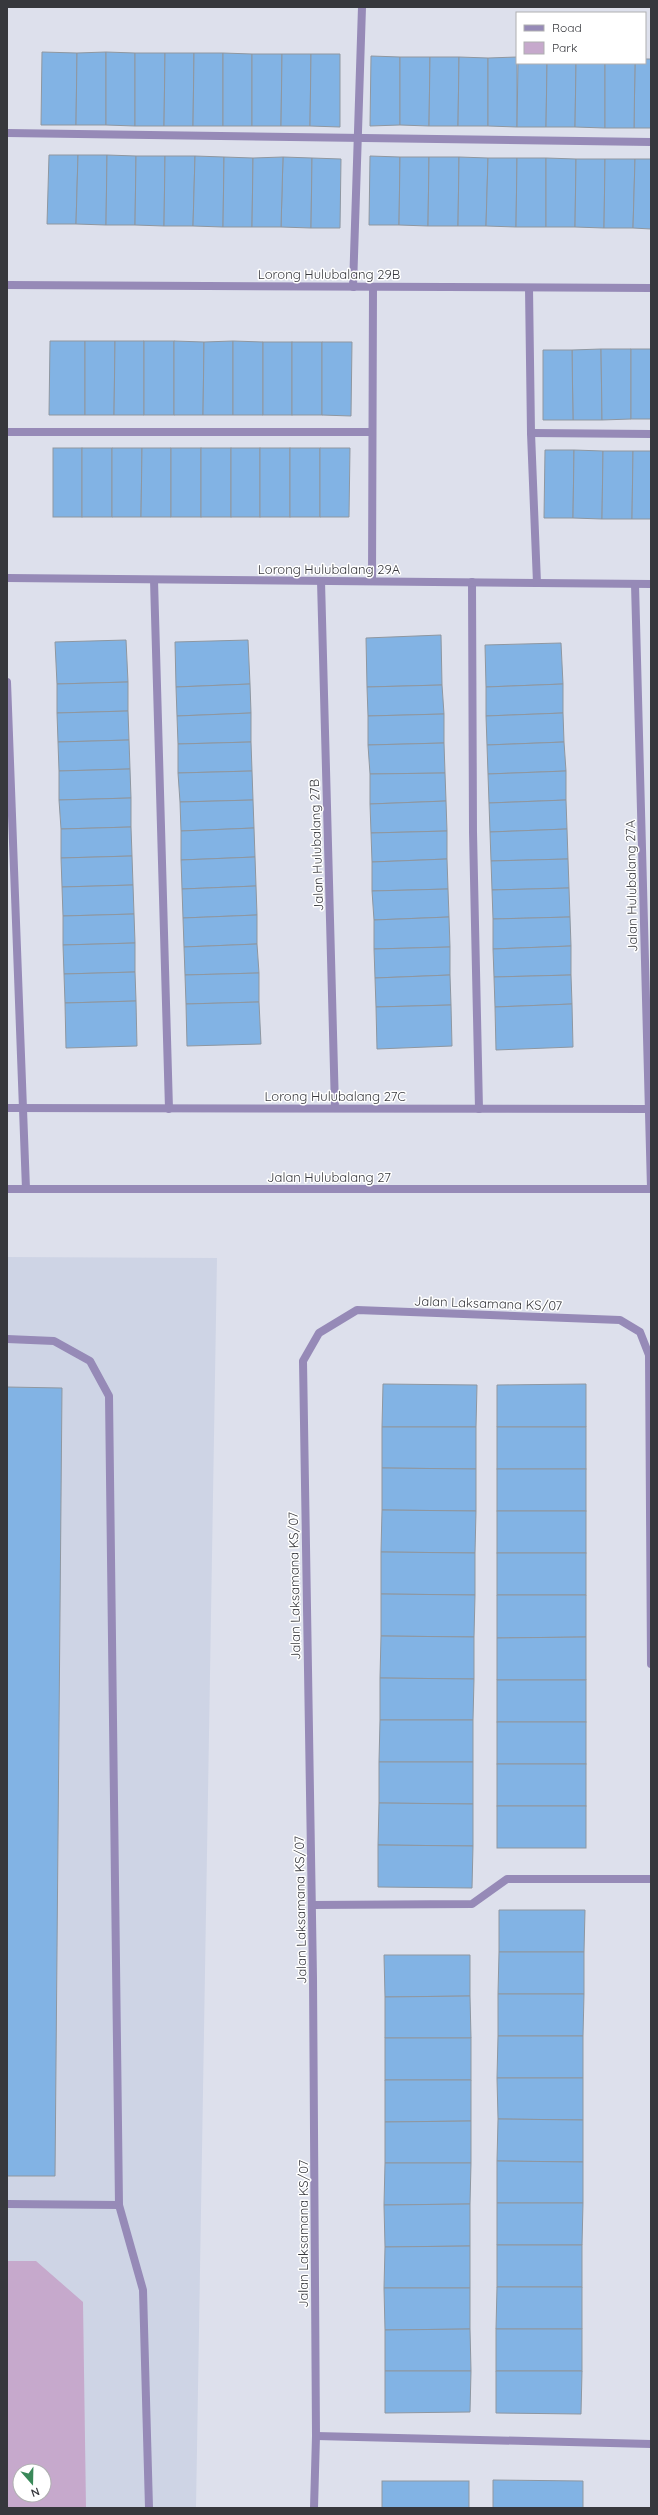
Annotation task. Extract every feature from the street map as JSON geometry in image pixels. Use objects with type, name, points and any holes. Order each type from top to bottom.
[{"type":"street","points":[[353,286],[362,7]]},
{"type":"street","points":[[7,132],[651,142]]},
{"type":"street","name":"Lorong Hulubalang 29B","points":[[7,285],[651,288]]},
{"type":"street","points":[[372,581],[374,287]]},
{"type":"street","points":[[529,288],[531,434],[537,583]]},
{"type":"street","points":[[7,432],[372,432]]},
{"type":"street","points":[[531,434],[651,434]]},
{"type":"street","name":"Lorong Hulubalang 29A","points":[[7,578],[651,584]]},
{"type":"street","points":[[154,580],[169,1108]]},
{"type":"street","name":"Jalan Hulubalang 27B","points":[[321,581],[336,1108]]},
{"type":"street","points":[[472,582],[473,832],[479,1109]]},
{"type":"street","name":"Jalan Hulubalang 27A","points":[[635,584],[647,891],[648,1109],[651,1189]]},
{"type":"street","points":[[7,682],[26,1189]]},
{"type":"street","name":"Lorong Hulubalang 27C","points":[[7,1108],[648,1109]]},
{"type":"street","name":"Jalan Hulubalang 27","points":[[7,1189],[651,1189]]},
{"type":"street","name":"Jalan Laksamana KS/07","points":[[314,2508],[316,2436],[312,1906],[303,1361],[319,1333],[358,1310],[620,1320],[640,1332],[649,1355],[651,1664]]},
{"type":"street","points":[[7,1339],[54,1341],[90,1361],[109,1396],[119,2205],[143,2290],[149,2508]]},
{"type":"street","points":[[312,1906],[472,1904],[507,1879],[651,1880]]},
{"type":"street","points":[[7,2204],[119,2205]]},
{"type":"street","points":[[316,2436],[651,2444]]},
{"type":"shaded area","points":[[7,1257],[217,1258],[196,2508],[7,2508]]},
{"type":"green space","points":[[7,2261],[36,2261],[83,2302],[86,2508],[7,2508]]},
{"type":"building","points":[[42,52],[77,53],[76,125],[41,125]]},
{"type":"building","points":[[106,52],[106,125],[76,125],[77,53]]},
{"type":"building","points":[[106,52],[135,53],[135,126],[106,125]]},
{"type":"building","points":[[135,53],[165,53],[164,126],[135,126]]},
{"type":"building","points":[[165,53],[194,53],[193,126],[164,126]]},
{"type":"building","points":[[194,53],[223,53],[223,126],[193,126]]},
{"type":"building","points":[[223,53],[252,54],[252,126],[223,126]]},
{"type":"building","points":[[252,54],[282,54],[281,126],[252,126]]},
{"type":"building","points":[[282,54],[311,54],[310,126],[281,126]]},
{"type":"building","points":[[311,54],[340,54],[340,127],[310,126]]},
{"type":"building","points":[[371,56],[400,57],[400,125],[370,126]]},
{"type":"building","points":[[400,57],[430,57],[429,126],[400,125]]},
{"type":"building","points":[[430,57],[459,57],[458,126],[429,126]]},
{"type":"building","points":[[459,57],[488,58],[488,126],[458,126]]},
{"type":"building","points":[[516,57],[517,127],[488,126],[488,58]]},
{"type":"building","points":[[646,59],[651,59],[651,128],[634,128],[635,64],[646,64]]},
{"type":"building","points":[[518,64],[547,64],[546,127],[517,127]]},
{"type":"building","points":[[547,64],[576,64],[575,127],[546,127]]},
{"type":"building","points":[[576,64],[605,64],[605,128],[575,127]]},
{"type":"building","points":[[605,64],[635,64],[634,128],[605,128]]},
{"type":"building","points":[[49,155],[78,155],[76,224],[47,224]]},
{"type":"building","points":[[78,155],[107,155],[106,225],[76,224]]},
{"type":"building","points":[[107,155],[136,156],[135,225],[106,225]]},
{"type":"building","points":[[136,156],[165,156],[164,226],[135,225]]},
{"type":"building","points":[[165,156],[195,156],[193,226],[164,226]]},
{"type":"building","points":[[195,156],[224,157],[223,227],[193,226]]},
{"type":"building","points":[[370,156],[400,157],[399,225],[369,225]]},
{"type":"building","points":[[224,157],[253,158],[252,227],[223,227]]},
{"type":"building","points":[[283,157],[312,158],[311,228],[281,227]]},
{"type":"building","points":[[283,157],[281,227],[252,227],[253,158]]},
{"type":"building","points":[[400,157],[429,157],[428,226],[399,225]]},
{"type":"building","points":[[429,157],[459,157],[458,226],[428,226]]},
{"type":"building","points":[[459,157],[488,158],[486,226],[458,226]]},
{"type":"building","points":[[312,158],[341,159],[340,228],[311,228]]},
{"type":"building","points":[[488,158],[517,158],[516,227],[486,226]]},
{"type":"building","points":[[517,158],[546,158],[546,227],[516,227]]},
{"type":"building","points":[[546,158],[576,159],[575,227],[546,227]]},
{"type":"building","points":[[576,159],[605,159],[604,228],[575,227]]},
{"type":"building","points":[[605,159],[635,159],[633,228],[604,228]]},
{"type":"building","points":[[635,159],[651,159],[651,229],[633,228]]},
{"type":"building","points":[[50,341],[85,341],[85,415],[49,415]]},
{"type":"building","points":[[85,341],[115,341],[114,415],[85,415]]},
{"type":"building","points":[[115,341],[144,341],[144,415],[114,415]]},
{"type":"building","points":[[144,341],[174,341],[174,415],[144,415]]},
{"type":"building","points":[[174,341],[204,342],[203,415],[174,415]]},
{"type":"building","points":[[233,341],[233,415],[203,415],[204,342]]},
{"type":"building","points":[[233,341],[263,342],[263,415],[233,415]]},
{"type":"building","points":[[263,342],[292,342],[292,415],[263,415]]},
{"type":"building","points":[[292,342],[322,342],[322,415],[292,415]]},
{"type":"building","points":[[322,342],[352,342],[351,416],[322,415]]},
{"type":"building","points":[[601,349],[602,420],[573,420],[572,350]]},
{"type":"building","points":[[601,349],[631,349],[631,419],[602,420]]},
{"type":"building","points":[[631,349],[651,349],[651,419],[631,419]]},
{"type":"building","points":[[543,350],[572,350],[573,420],[543,420]]},
{"type":"building","points":[[53,448],[82,448],[82,517],[53,517]]},
{"type":"building","points":[[82,448],[112,448],[112,517],[82,517]]},
{"type":"building","points":[[112,448],[142,448],[141,517],[112,517]]},
{"type":"building","points":[[142,448],[171,448],[171,517],[141,517]]},
{"type":"building","points":[[171,448],[201,448],[201,517],[171,517]]},
{"type":"building","points":[[201,448],[231,448],[231,517],[201,517]]},
{"type":"building","points":[[231,448],[260,448],[260,517],[231,517]]},
{"type":"building","points":[[260,448],[290,448],[290,517],[260,517]]},
{"type":"building","points":[[290,448],[320,448],[320,517],[290,517]]},
{"type":"building","points":[[320,448],[350,448],[349,517],[320,517]]},
{"type":"building","points":[[545,450],[574,450],[573,518],[544,518]]},
{"type":"building","points":[[574,450],[603,451],[602,519],[573,518]]},
{"type":"building","points":[[603,451],[633,451],[632,519],[602,519]]},
{"type":"building","points":[[633,451],[651,451],[651,519],[632,519]]},
{"type":"building","points":[[441,635],[442,685],[367,687],[366,638]]},
{"type":"building","points":[[126,640],[128,682],[57,684],[55,642]]},
{"type":"building","points":[[248,640],[250,684],[176,687],[175,642]]},
{"type":"building","points":[[561,643],[563,684],[486,687],[485,645]]},
{"type":"building","points":[[128,682],[128,711],[57,713],[57,684]]},
{"type":"building","points":[[250,684],[251,713],[177,716],[176,687]]},
{"type":"building","points":[[563,684],[563,713],[486,716],[486,687]]},
{"type":"building","points":[[442,685],[444,714],[368,716],[367,687]]},
{"type":"building","points":[[128,711],[129,740],[58,742],[57,713]]},
{"type":"building","points":[[251,713],[251,742],[178,744],[177,716]]},
{"type":"building","points":[[563,713],[564,742],[487,745],[486,716]]},
{"type":"building","points":[[444,714],[444,743],[368,745],[368,716]]},
{"type":"building","points":[[129,740],[130,769],[59,771],[58,742]]},
{"type":"building","points":[[251,742],[252,771],[178,773],[178,744]]},
{"type":"building","points":[[564,742],[566,771],[488,774],[487,745]]},
{"type":"building","points":[[444,743],[445,773],[370,774],[368,745]]},
{"type":"building","points":[[130,769],[131,798],[59,800],[59,771]]},
{"type":"building","points":[[252,771],[253,800],[180,802],[178,773]]},
{"type":"building","points":[[566,771],[566,800],[489,803],[488,774]]},
{"type":"building","points":[[445,773],[446,801],[370,804],[370,774]]},
{"type":"building","points":[[131,798],[131,827],[61,829],[59,800]]},
{"type":"building","points":[[253,800],[254,828],[181,831],[180,802]]},
{"type":"building","points":[[566,800],[567,829],[490,832],[489,803]]},
{"type":"building","points":[[446,801],[447,831],[371,833],[370,804]]},
{"type":"building","points":[[131,827],[132,856],[61,858],[61,829]]},
{"type":"building","points":[[254,828],[255,857],[181,860],[181,831]]},
{"type":"building","points":[[567,829],[568,859],[491,861],[490,832]]},
{"type":"building","points":[[447,831],[447,859],[372,862],[371,833]]},
{"type":"building","points":[[132,856],[133,885],[62,887],[61,858]]},
{"type":"building","points":[[255,857],[256,886],[182,889],[181,860]]},
{"type":"building","points":[[447,859],[448,889],[372,891],[372,862]]},
{"type":"building","points":[[568,859],[569,888],[492,890],[491,861]]},
{"type":"building","points":[[133,885],[134,914],[63,916],[62,887]]},
{"type":"building","points":[[256,886],[257,915],[183,918],[182,889]]},
{"type":"building","points":[[569,888],[570,917],[493,919],[492,890]]},
{"type":"building","points":[[448,889],[449,917],[374,920],[372,891]]},
{"type":"building","points":[[134,914],[135,943],[63,945],[63,916]]},
{"type":"building","points":[[257,915],[257,944],[184,947],[183,918]]},
{"type":"building","points":[[449,917],[450,947],[374,949],[374,920]]},
{"type":"building","points":[[570,917],[571,946],[493,949],[493,919]]},
{"type":"building","points":[[135,943],[135,972],[64,974],[63,945]]},
{"type":"building","points":[[257,944],[259,973],[185,975],[184,947]]},
{"type":"building","points":[[571,946],[571,975],[494,977],[493,949]]},
{"type":"building","points":[[450,947],[450,975],[375,978],[374,949]]},
{"type":"building","points":[[135,972],[136,1001],[65,1003],[64,974]]},
{"type":"building","points":[[259,973],[259,1002],[186,1004],[185,975]]},
{"type":"building","points":[[450,975],[451,1005],[376,1007],[375,978]]},
{"type":"building","points":[[571,975],[572,1004],[495,1007],[494,977]]},
{"type":"building","points":[[136,1001],[137,1046],[66,1048],[65,1003]]},
{"type":"building","points":[[259,1002],[261,1044],[187,1046],[186,1004]]},
{"type":"building","points":[[572,1004],[573,1047],[496,1050],[495,1007]]},
{"type":"building","points":[[451,1005],[452,1046],[377,1049],[376,1007]]},
{"type":"building","points":[[383,1384],[477,1385],[476,1427],[382,1427]]},
{"type":"building","points":[[586,1384],[586,1427],[497,1427],[497,1385]]},
{"type":"building","points":[[7,1387],[62,1388],[55,2176],[7,2176]]},
{"type":"building","points":[[382,1427],[476,1427],[476,1469],[382,1468]]},
{"type":"building","points":[[497,1427],[586,1427],[586,1469],[497,1469]]},
{"type":"building","points":[[382,1468],[476,1469],[476,1511],[382,1510]]},
{"type":"building","points":[[497,1469],[586,1469],[586,1511],[497,1511]]},
{"type":"building","points":[[382,1510],[476,1511],[475,1553],[381,1552]]},
{"type":"building","points":[[497,1511],[586,1511],[586,1553],[497,1553]]},
{"type":"building","points":[[381,1552],[475,1553],[475,1595],[381,1594]]},
{"type":"building","points":[[497,1553],[586,1553],[586,1595],[497,1595]]},
{"type":"building","points":[[381,1594],[475,1595],[474,1637],[381,1636]]},
{"type":"building","points":[[497,1595],[586,1595],[586,1637],[497,1638]]},
{"type":"building","points":[[381,1636],[474,1637],[474,1679],[380,1678]]},
{"type":"building","points":[[586,1637],[586,1680],[497,1680],[497,1638]]},
{"type":"building","points":[[380,1678],[474,1679],[473,1720],[380,1720]]},
{"type":"building","points":[[497,1680],[586,1680],[586,1722],[497,1722]]},
{"type":"building","points":[[380,1720],[473,1720],[473,1762],[379,1762]]},
{"type":"building","points":[[497,1722],[586,1722],[586,1764],[497,1764]]},
{"type":"building","points":[[379,1762],[473,1762],[473,1804],[379,1803]]},
{"type":"building","points":[[497,1764],[586,1764],[586,1806],[497,1806]]},
{"type":"building","points":[[379,1803],[473,1804],[473,1846],[378,1845]]},
{"type":"building","points":[[497,1806],[586,1806],[586,1848],[497,1848]]},
{"type":"building","points":[[378,1845],[473,1846],[472,1888],[378,1887]]},
{"type":"building","points":[[499,1910],[585,1910],[584,1952],[499,1952]]},
{"type":"building","points":[[499,1952],[584,1952],[584,1994],[498,1994]]},
{"type":"building","points":[[384,1955],[470,1955],[470,1996],[385,1997]]},
{"type":"building","points":[[498,1994],[584,1994],[583,2036],[498,2036]]},
{"type":"building","points":[[470,1996],[471,2038],[385,2038],[385,1997]]},
{"type":"building","points":[[498,2036],[583,2036],[583,2078],[497,2078]]},
{"type":"building","points":[[385,2038],[471,2038],[471,2080],[385,2080]]},
{"type":"building","points":[[497,2078],[583,2078],[583,2120],[498,2119]]},
{"type":"building","points":[[385,2080],[471,2080],[471,2121],[385,2122]]},
{"type":"building","points":[[498,2119],[583,2120],[583,2162],[497,2161]]},
{"type":"building","points":[[471,2121],[471,2163],[385,2163],[385,2122]]},
{"type":"building","points":[[497,2161],[583,2162],[583,2203],[497,2203]]},
{"type":"building","points":[[385,2163],[471,2163],[470,2204],[384,2205]]},
{"type":"building","points":[[497,2203],[583,2203],[582,2245],[497,2245]]},
{"type":"building","points":[[470,2204],[470,2246],[385,2247],[384,2205]]},
{"type":"building","points":[[497,2245],[582,2245],[582,2287],[497,2287]]},
{"type":"building","points":[[470,2246],[470,2288],[384,2288],[385,2247]]},
{"type":"building","points":[[497,2287],[582,2287],[582,2329],[496,2329]]},
{"type":"building","points":[[384,2288],[470,2288],[470,2329],[385,2330]]},
{"type":"building","points":[[470,2329],[471,2371],[385,2371],[385,2330]]},
{"type":"building","points":[[496,2329],[582,2329],[582,2371],[496,2371]]},
{"type":"building","points":[[385,2371],[471,2371],[470,2412],[385,2413]]},
{"type":"building","points":[[496,2371],[582,2371],[581,2414],[496,2413]]},
{"type":"building","points":[[493,2480],[583,2481],[583,2508],[493,2508]]},
{"type":"building","points":[[382,2481],[469,2481],[469,2508],[382,2508]]}]
